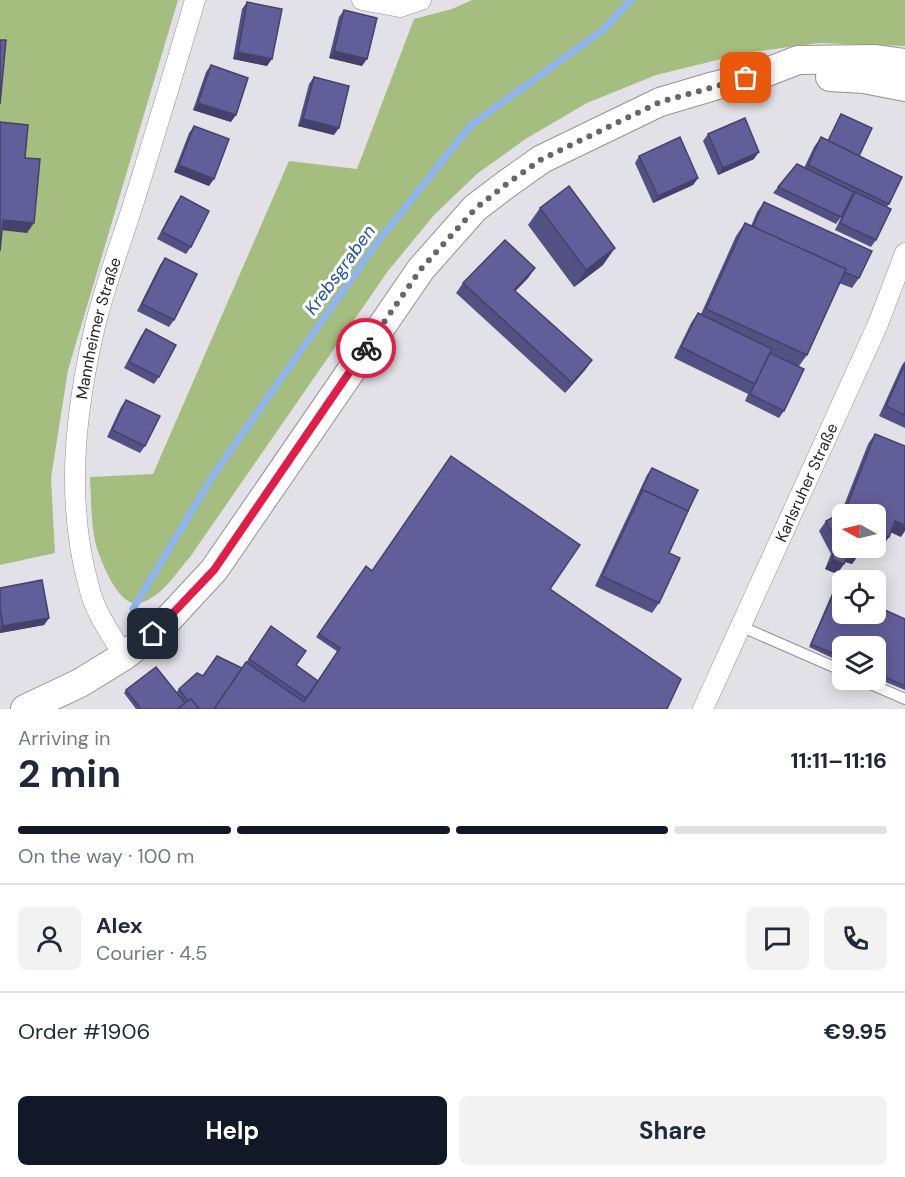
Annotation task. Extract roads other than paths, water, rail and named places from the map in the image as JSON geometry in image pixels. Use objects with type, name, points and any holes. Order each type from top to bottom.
[{"type":"street","name":"Mannheimer Straße","points":[[124,656],[100,616],[89,588],[76,523],[74,472],[81,398],[96,325],[195,0]]},
{"type":"street","points":[[362,0],[400,7],[421,0]]},
{"type":"street","points":[[26,709],[80,683],[124,656],[163,625],[214,570],[421,269],[476,208],[542,159],[660,102],[762,74],[798,60],[874,59],[905,63]]},
{"type":"street","points":[[762,74],[864,79],[905,87]]},
{"type":"street","name":"Karlsruher Straße","points":[[703,709],[878,324],[905,253]]},
{"type":"lane","points":[[740,626],[832,666]]},
{"type":"lane","points":[[884,690],[905,699]]},
{"type":"lane","points":[[903,709],[905,704]]},
{"type":"waterway","name":"Krebsgraben","points":[[133,609],[214,474],[376,244],[471,125],[603,30],[631,0]]}]
